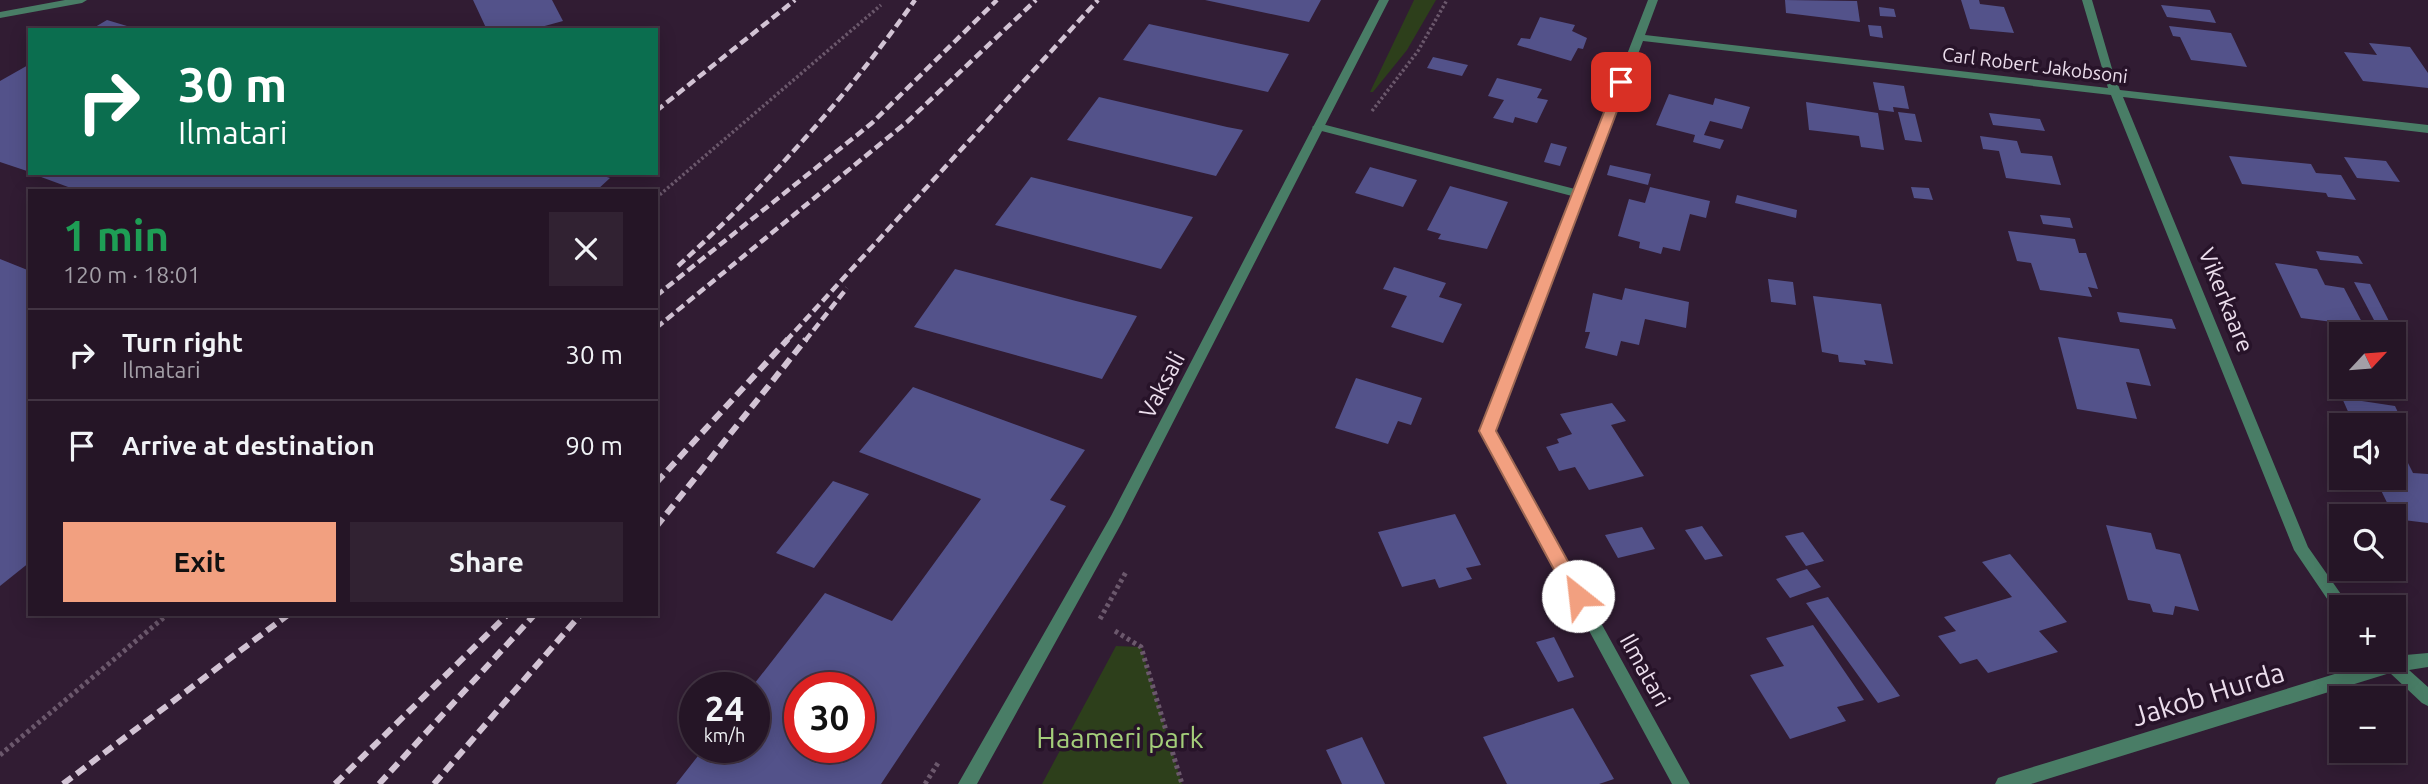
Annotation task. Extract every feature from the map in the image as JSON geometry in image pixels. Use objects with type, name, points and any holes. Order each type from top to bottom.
[{"type":"street","points":[[0,15],[82,0]]},
{"type":"street","name":"Vaksali","points":[[967,784],[1123,508],[1384,0]]},
{"type":"street","name":"Ilmatari","points":[[1653,0],[1488,431],[1681,784]]},
{"type":"street","name":"Vikerkaare","points":[[2087,0],[2107,72],[2302,550],[2334,595]]},
{"type":"street","name":"Carl Robert Jakobsoni","points":[[1639,37],[2428,129]]},
{"type":"street","points":[[1318,127],[1578,194]]},
{"type":"street","name":"Jakob Hurda","points":[[2406,662],[2428,660]]},
{"type":"street","name":"Jakob Hurda","points":[[2004,784],[2360,672]]},
{"type":"street","points":[[2399,672],[2428,698]]},
{"type":"path","points":[[1359,137],[1374,109],[1419,51],[1447,0]]},
{"type":"path","points":[[658,196],[881,5]]},
{"type":"path","points":[[0,755],[167,616]]},
{"type":"path","points":[[1115,631],[1141,648],[1182,784]]},
{"type":"green space","points":[[1414,0],[1436,0],[1407,50],[1373,92],[1370,92]]},
{"type":"green space","name":"Haameri park","points":[[1116,646],[1141,647],[1182,784],[1042,784]]},
{"type":"building","points":[[473,0],[552,0],[563,21],[537,28],[486,28]]},
{"type":"building","points":[[1205,0],[1321,0],[1309,22]]},
{"type":"building","points":[[1785,0],[1857,1],[1860,22],[1786,13]]},
{"type":"building","points":[[1961,0],[1979,0],[1980,4],[2004,7],[2014,33],[1970,29]]},
{"type":"building","points":[[2161,5],[2210,10],[2216,23],[2167,17]]},
{"type":"building","points":[[1879,7],[1894,9],[1896,17],[1880,16]]},
{"type":"building","points":[[1540,17],[1575,25],[1572,31],[1587,38],[1583,49],[1578,48],[1571,61],[1517,45],[1521,38],[1530,39]]},
{"type":"building","points":[[107,20],[134,28],[93,28]]},
{"type":"building","points":[[1149,24],[1289,54],[1268,92],[1123,60]]},
{"type":"building","points":[[1868,25],[1881,26],[1883,38],[1870,36]]},
{"type":"building","points":[[2169,26],[2231,33],[2247,67],[2191,60],[2180,37],[2173,36]]},
{"type":"building","points":[[2369,43],[2410,47],[2428,73],[2428,88],[2363,81],[2344,52],[2377,55]]},
{"type":"building","points":[[1433,57],[1468,65],[1462,76],[1427,68]]},
{"type":"building","points":[[28,65],[28,171],[0,162],[0,81]]},
{"type":"building","points":[[1497,78],[1542,89],[1537,98],[1548,100],[1537,123],[1515,117],[1513,123],[1493,118],[1504,100],[1488,96]]},
{"type":"building","points":[[1873,82],[1904,86],[1909,109],[1893,107],[1894,112],[1879,110]]},
{"type":"building","points":[[1669,94],[1713,105],[1715,98],[1750,107],[1742,129],[1710,121],[1704,135],[1724,140],[1720,149],[1693,142],[1695,135],[1656,125]]},
{"type":"building","points":[[1099,97],[1243,130],[1216,176],[1067,140]]},
{"type":"building","points":[[1806,102],[1878,113],[1884,150],[1861,147],[1859,136],[1809,130]]},
{"type":"building","points":[[1898,112],[1915,114],[1922,142],[1905,140]]},
{"type":"building","points":[[1989,113],[2040,119],[2045,131],[1993,125]]},
{"type":"building","points":[[1980,136],[2017,141],[2021,153],[2052,156],[2061,185],[2006,178],[1999,151],[1983,149]]},
{"type":"building","points":[[1551,143],[1567,147],[1560,166],[1544,162]]},
{"type":"building","points":[[2229,156],[2311,164],[2316,173],[2341,175],[2356,200],[2328,197],[2326,193],[2242,184]]},
{"type":"building","points":[[2344,157],[2386,161],[2400,182],[2357,178]]},
{"type":"building","points":[[1610,165],[1651,174],[1648,185],[1607,175]]},
{"type":"building","points":[[1370,167],[1417,180],[1403,207],[1355,193]]},
{"type":"building","points":[[36,175],[600,175],[610,178],[598,189],[74,189]]},
{"type":"building","points":[[1031,177],[1193,217],[1161,269],[995,225]]},
{"type":"building","points":[[1450,186],[1508,202],[1487,249],[1438,239],[1441,234],[1427,230]]},
{"type":"building","points":[[1650,187],[1710,201],[1706,218],[1690,214],[1680,251],[1663,247],[1661,254],[1639,248],[1640,242],[1618,236],[1629,199],[1645,203]]},
{"type":"building","points":[[1911,187],[1929,188],[1933,200],[1914,198]]},
{"type":"building","points":[[1737,195],[1797,210],[1796,218],[1735,203]]},
{"type":"building","points":[[2040,215],[2070,218],[2073,228],[2043,224]]},
{"type":"building","points":[[2008,231],[2075,239],[2079,253],[2086,253],[2098,289],[2088,287],[2092,297],[2040,290],[2031,263],[2017,261]]},
{"type":"building","points":[[2316,251],[2358,256],[2363,264],[2320,260]]},
{"type":"building","points":[[0,259],[28,270],[28,564],[0,586]]},
{"type":"building","points":[[2275,263],[2317,269],[2325,285],[2344,288],[2362,322],[2332,322],[2301,318]]},
{"type":"building","points":[[1394,267],[1446,283],[1439,297],[1462,304],[1443,343],[1391,327],[1407,296],[1383,289]]},
{"type":"building","points":[[955,269],[1137,316],[1102,379],[914,327]]},
{"type":"building","points":[[1768,279],[1793,282],[1796,305],[1771,302]]},
{"type":"building","points":[[2354,282],[2370,284],[2389,322],[2374,320]]},
{"type":"building","points":[[1625,288],[1689,302],[1686,328],[1645,319],[1639,345],[1621,341],[1617,356],[1585,348],[1590,332],[1585,332],[1593,293],[1622,300]]},
{"type":"building","points":[[1813,296],[1881,304],[1893,364],[1864,360],[1866,365],[1839,362],[1838,355],[1822,352]]},
{"type":"building","points":[[2117,312],[2172,319],[2176,329],[2120,322]]},
{"type":"building","points":[[2058,337],[2139,349],[2151,386],[2126,382],[2137,419],[2077,409]]},
{"type":"building","points":[[1356,378],[1422,398],[1411,425],[1398,421],[1388,444],[1335,428]]},
{"type":"building","points":[[913,387],[1085,450],[1050,500],[1066,506],[881,784],[676,784],[692,763],[770,763],[770,672],[763,672],[825,593],[892,621],[981,499],[859,452]]},
{"type":"building","points":[[2342,399],[2395,406],[2398,413],[2349,413]]},
{"type":"building","points":[[1612,403],[1626,421],[1611,425],[1644,476],[1589,490],[1575,467],[1559,471],[1546,447],[1559,443],[1557,439],[1572,434],[1560,414]]},
{"type":"building","points":[[2406,459],[2413,473],[2428,474],[2428,523],[2406,520],[2406,504],[2388,504],[2381,490],[2406,490]]},
{"type":"building","points":[[833,481],[869,494],[814,568],[776,553]]},
{"type":"building","points":[[1455,514],[1481,565],[1466,568],[1472,579],[1439,588],[1435,579],[1402,587],[1378,532]]},
{"type":"building","points":[[2106,525],[2151,533],[2156,549],[2180,554],[2199,611],[2175,606],[2173,615],[2153,612],[2150,604],[2128,600]]},
{"type":"building","points":[[1702,526],[1723,556],[1705,560],[1685,530]]},
{"type":"building","points":[[1642,527],[1655,549],[1618,558],[1605,535]]},
{"type":"building","points":[[1803,532],[1824,561],[1806,566],[1785,536]]},
{"type":"building","points":[[2010,554],[2067,622],[2039,631],[2058,652],[1988,673],[1977,659],[1960,664],[1938,636],[1956,631],[1944,617],[2012,597],[1982,562]]},
{"type":"building","points":[[1807,569],[1821,587],[1790,598],[1776,579]]},
{"type":"building","points":[[1828,597],[1900,696],[1878,703],[1806,603]]},
{"type":"building","points":[[1813,625],[1864,700],[1837,707],[1846,721],[1790,739],[1750,675],[1784,666],[1766,638]]},
{"type":"building","points":[[1554,637],[1574,677],[1558,682],[1536,642]]},
{"type":"building","points":[[1573,708],[1614,779],[1599,784],[1507,784],[1483,737]]},
{"type":"building","points":[[1362,737],[1385,784],[1342,784],[1326,750]]},
{"type":"railway","points":[[658,109],[795,0]]},
{"type":"railway","points":[[678,266],[743,204],[804,139],[861,72],[915,0]]},
{"type":"railway","points":[[658,294],[872,123],[997,0]]},
{"type":"railway","points":[[658,326],[907,122],[1036,0]]},
{"type":"railway","points":[[786,341],[1098,0]]},
{"type":"railway","points":[[805,341],[847,288]]},
{"type":"railway","points":[[658,481],[788,339]]},
{"type":"railway","points":[[658,524],[806,339]]},
{"type":"railway","points":[[63,784],[286,616]]},
{"type":"railway","points":[[335,784],[506,616]]},
{"type":"railway","points":[[379,784],[533,616]]},
{"type":"railway","points":[[434,784],[579,616]]},
{"type":"route","points":[[1578,596],[1488,431],[1621,82]]}]
